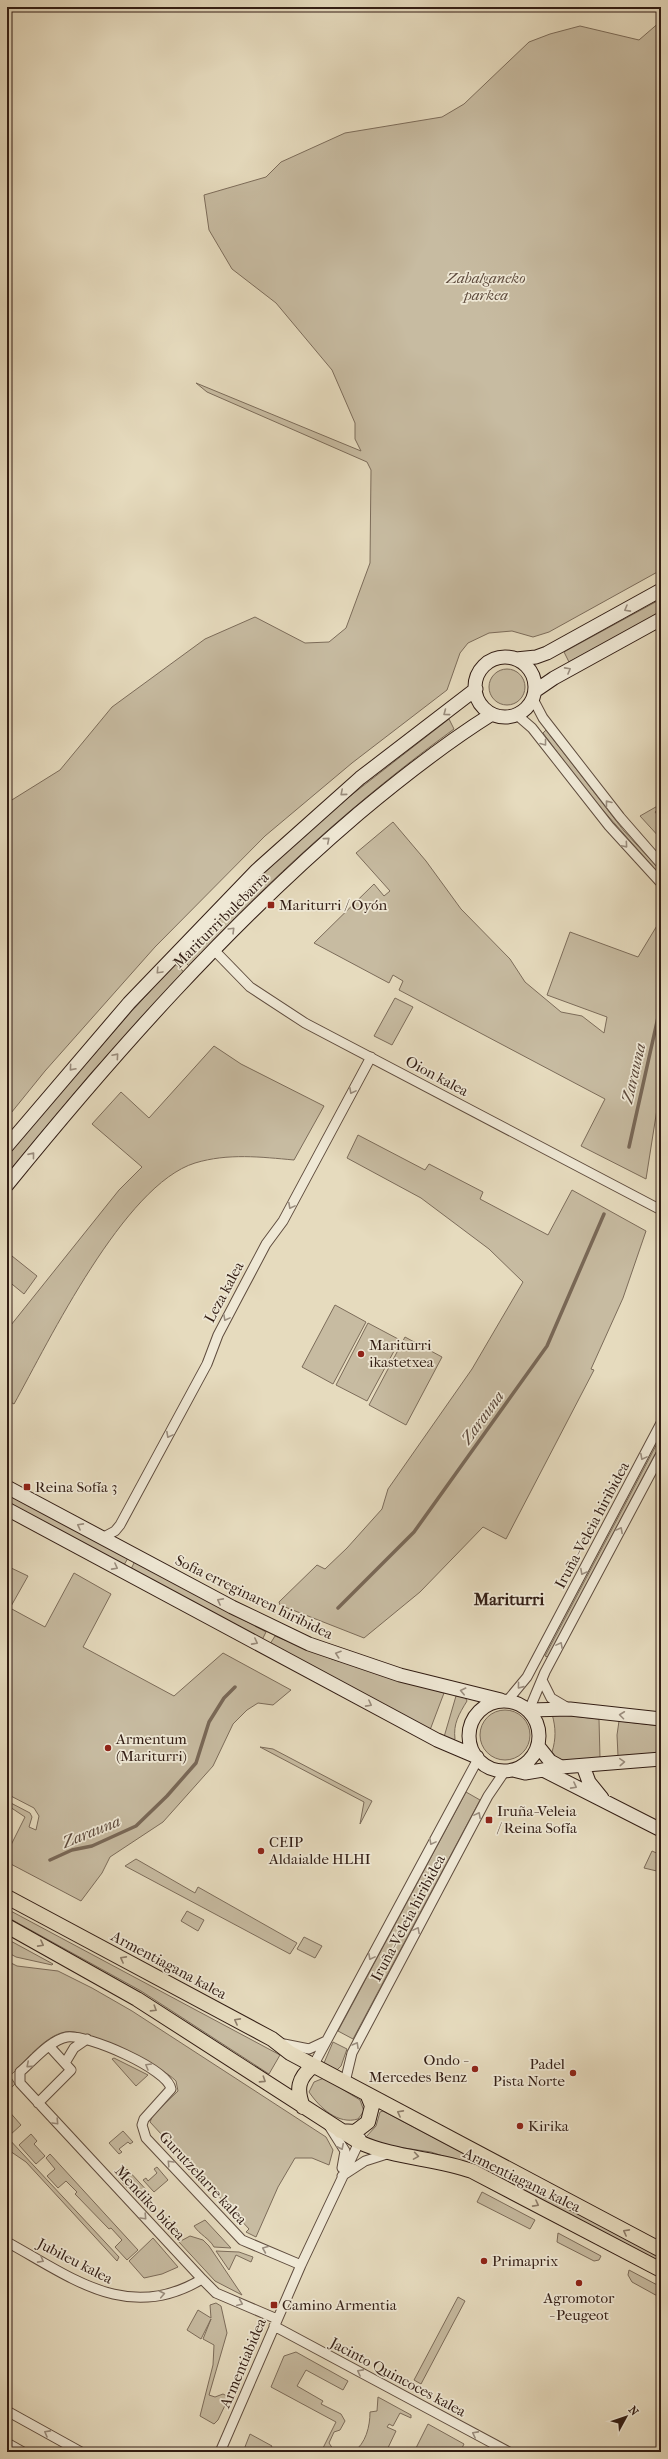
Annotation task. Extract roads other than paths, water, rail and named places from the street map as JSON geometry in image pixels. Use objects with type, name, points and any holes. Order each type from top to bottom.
[{"type":"main road","points":[[661,590],[547,653],[536,657],[497,659],[488,663],[481,670],[476,689],[478,699],[483,708],[492,714],[509,717],[517,715],[526,708],[534,695],[554,678],[661,619]]},
{"type":"main road","points":[[516,659],[527,667],[534,678],[534,695]]},
{"type":"main road","name":"Mariturri bulebarra","points":[[7,1146],[129,1003],[257,870],[360,778],[476,689]]},
{"type":"main road","name":"Mariturri bulebarra","points":[[7,1185],[119,1052],[213,949],[316,849],[386,790],[429,756],[492,714]]},
{"type":"main road","name":"Sofia erreginaren hiribidea","points":[[7,1487],[232,1608],[309,1644],[400,1675],[504,1700]]},
{"type":"main road","points":[[7,1509],[437,1740],[477,1758],[486,1766],[525,1773],[545,1771],[561,1767],[661,1759]]},
{"type":"main road","points":[[477,1758],[470,1740],[472,1722],[478,1711],[488,1704],[504,1700],[519,1703],[529,1710],[539,1727],[538,1746],[529,1762],[509,1771]]},
{"type":"main road","points":[[529,1710],[570,1709],[661,1719]]},
{"type":"main road","points":[[538,1746],[550,1761],[561,1767]]},
{"type":"main road","points":[[583,1766],[589,1782],[603,1799]]},
{"type":"main road","points":[[545,1771],[587,1793],[603,1799],[661,1830]]},
{"type":"main road","name":"Armentiagana kalea","points":[[7,1897],[272,2039],[290,2053],[368,2096],[661,2250]]},
{"type":"main road","name":"Armentiagana kalea","points":[[7,1926],[144,2003],[359,2142],[392,2153],[447,2162],[472,2171],[661,2270]]},
{"type":"main road","points":[[303,2107],[298,2093],[300,2080],[313,2066]]},
{"type":"main road","points":[[340,2131],[355,2132],[368,2122],[372,2106],[368,2096]]},
{"type":"street","points":[[534,695],[543,718],[620,817],[661,864]]},
{"type":"street","points":[[517,715],[532,728],[609,826],[661,883]]},
{"type":"street","name":"Oion kalea","points":[[213,949],[250,987],[305,1023],[661,1210]]},
{"type":"street","name":"Leza kalea","points":[[102,1538],[115,1531],[120,1525],[207,1364],[218,1335],[266,1244],[283,1221],[371,1057]]},
{"type":"street","name":"Iruña-Veleia hiribidea","points":[[504,1700],[527,1677],[661,1423]]},
{"type":"street","name":"Iruña-Veleia hiribidea","points":[[529,1710],[542,1680],[661,1454]]},
{"type":"street","points":[[542,1680],[551,1698],[570,1709]]},
{"type":"street","name":"Iruña-Veleia hiribidea","points":[[313,2066],[477,1758]]},
{"type":"street","name":"Iruña-Veleia hiribidea","points":[[345,2082],[352,2053],[488,1796],[509,1771]]},
{"type":"street","points":[[38,2103],[71,2070],[50,2047],[66,2038],[87,2039]]},
{"type":"street","points":[[65,2063],[74,2048],[87,2039]]},
{"type":"street","name":"Gurutzelarre kalea","points":[[87,2039],[144,2064],[164,2076],[170,2083],[171,2089],[144,2118],[142,2125],[146,2138],[242,2240],[301,2265]]},
{"type":"street","points":[[272,2039],[293,2047],[309,2049],[326,2042]]},
{"type":"street","name":"Mendiko bidea","points":[[50,2047],[20,2072],[20,2083],[216,2293],[276,2323]]},
{"type":"street","name":"Armentiabidea","points":[[326,2121],[344,2151],[341,2177]]},
{"type":"street","name":"Armentiabidea","points":[[220,2452],[301,2265],[368,2122]]},
{"type":"street","points":[[341,2177],[365,2161],[392,2153]]},
{"type":"street","name":"Jubileu kalea","points":[[7,2242],[89,2286],[120,2297],[142,2298],[164,2294],[192,2285],[202,2279]]},
{"type":"street","name":"Jacinto Quincoces kalea","points":[[276,2323],[509,2452]]},
{"type":"street","points":[[7,2412],[81,2452]]},
{"type":"street","points":[[7,2443],[23,2452]]},
{"type":"waterway","name":"Zarauna","points":[[629,1147],[661,1004]]},
{"type":"waterway","name":"Zarauna","points":[[338,1608],[414,1532],[547,1346],[604,1214]]},
{"type":"waterway","name":"Zarauna","points":[[50,1860],[72,1850],[92,1846],[136,1826],[167,1796],[196,1763],[209,1722],[224,1698],[235,1687]]},
{"type":"place","name":"Mariturri / Oyón","points":[[271,905]]},
{"type":"place","name":"Mariturri ikastetxea","points":[[361,1354]]},
{"type":"place","name":"Reina Sofía 3","points":[[27,1487]]},
{"type":"place","name":"Armentum (Mariturri)","points":[[108,1748]]},
{"type":"place","name":"Iruña-Veleia / Reina Sofía","points":[[489,1820]]},
{"type":"place","name":"CEIP Aldaialde HLHI","points":[[261,1851]]},
{"type":"place","name":"Ondo - Mercedes Benz","points":[[475,2069]]},
{"type":"place","name":"Padel Pista Norte","points":[[573,2073]]},
{"type":"place","name":"Kirika","points":[[520,2126]]},
{"type":"place","name":"Primaprix","points":[[484,2261]]},
{"type":"place","name":"Agromotor - Peugeot","points":[[579,2283]]},
{"type":"place","name":"Camino Armentia","points":[[274,2305]]},
{"type":"district","name":"Mariturri","points":[[509,1599]]},
{"type":"park label","name":"Zabalganeko parkea","points":[[486,286]]}]
